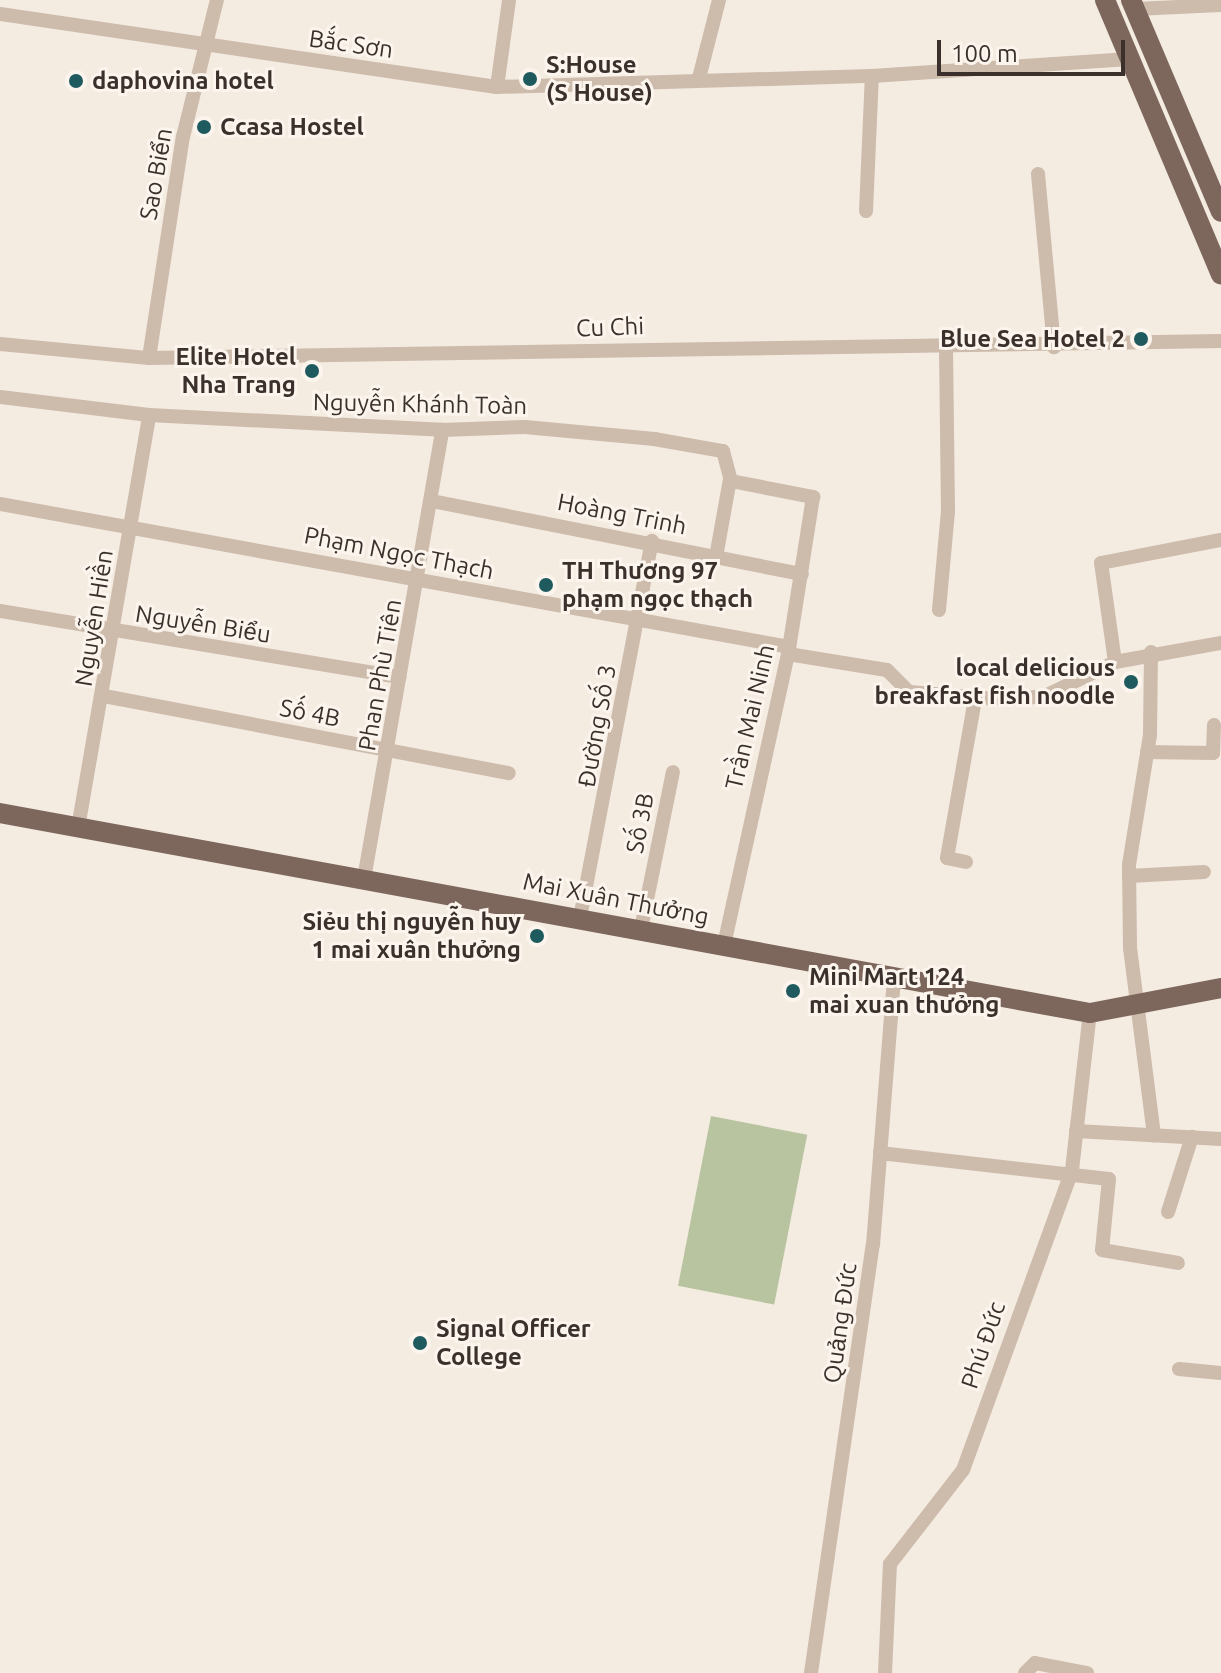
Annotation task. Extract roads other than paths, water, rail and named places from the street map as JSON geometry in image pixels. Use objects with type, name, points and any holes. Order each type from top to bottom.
[{"type":"main road","points":[[1105,0],[1221,274]]},
{"type":"main road","points":[[1133,4],[1221,212]]},
{"type":"main road","points":[[1129,59],[1154,57]]},
{"type":"main road","name":"Mai Xuân Thưởng","points":[[0,813],[1090,1013],[1142,1007],[1221,988]]},
{"type":"street","name":"Sao Biển","points":[[149,358],[183,137],[217,0]]},
{"type":"street","points":[[497,87],[509,0]]},
{"type":"street","points":[[699,78],[719,0]]},
{"type":"street","points":[[1133,4],[1221,5]]},
{"type":"street","name":"Bắc Sơn","points":[[0,14],[497,87],[699,78],[872,76],[1129,59]]},
{"type":"street","points":[[866,211],[872,76]]},
{"type":"street","points":[[1038,174],[1054,347]]},
{"type":"street","name":"Cu Chi","points":[[0,344],[149,358],[1054,347],[1221,341]]},
{"type":"street","points":[[939,610],[948,511],[946,348]]},
{"type":"street","name":"Nguyễn Khánh Toàn","points":[[0,397],[149,415],[442,430],[525,427],[713,447],[728,457],[730,479]]},
{"type":"street","name":"Nguyễn Hiền","points":[[78,828],[104,696],[111,632],[149,415]]},
{"type":"street","name":"Phan Phù Tiên","points":[[364,879],[420,579],[442,430]]},
{"type":"street","points":[[716,557],[730,479]]},
{"type":"street","name":"Trần Mai Ninh","points":[[724,946],[789,650],[813,497],[730,479]]},
{"type":"street","name":"Hoàng Trinh","points":[[432,501],[652,541],[802,574]]},
{"type":"street","name":"Phạm Ngọc Thạch","points":[[0,504],[420,579],[789,650]]},
{"type":"street","points":[[1115,662],[1101,563],[1221,540]]},
{"type":"street","name":"Đường Số 3","points":[[580,918],[652,541]]},
{"type":"street","name":"Nguyễn Biểu","points":[[0,611],[111,632],[400,677]]},
{"type":"street","points":[[789,650],[887,670],[909,692],[1045,696],[1115,662],[1151,652],[1221,643]]},
{"type":"street","points":[[1151,652],[1147,752],[1129,876],[1133,981],[1142,1007],[1154,1135]]},
{"type":"street","points":[[966,862],[947,858],[976,694]]},
{"type":"street","name":"Số 4B","points":[[104,696],[509,773]]},
{"type":"street","points":[[1147,752],[1213,753],[1214,725]]},
{"type":"street","name":"Số 3B","points":[[641,929],[673,772]]},
{"type":"street","points":[[1129,876],[1204,872]]},
{"type":"street","name":"Quảng Đức","points":[[811,1673],[880,1153],[894,978]]},
{"type":"street","name":"Phú Đức","points":[[885,1673],[890,1564],[963,1470],[1072,1170],[1090,1013]]},
{"type":"street","points":[[1076,1131],[1221,1139]]},
{"type":"street","points":[[1168,1212],[1192,1137]]},
{"type":"street","points":[[880,1153],[1072,1170],[1109,1179],[1102,1250],[1178,1263]]},
{"type":"street","points":[[1179,1369],[1221,1373]]},
{"type":"street","points":[[1030,1668],[1087,1673]]},
{"type":"place","name":"S:House (S House)","points":[[530,79]]},
{"type":"place","name":"daphovina hotel","points":[[76,81]]},
{"type":"place","name":"Ccasa Hostel","points":[[204,127]]},
{"type":"place","name":"Blue Sea Hotel 2","points":[[1141,339]]},
{"type":"place","name":"Elite Hotel Nha Trang","points":[[312,371]]},
{"type":"place","name":"TH Thương 97 phạm ngọc thạch","points":[[546,585]]},
{"type":"place","name":"local delicious breakfast fish noodle","points":[[1131,682]]},
{"type":"place","name":"Siẻu thị nguyễn huy 1 mai xuân thưởng","points":[[537,936]]},
{"type":"place","name":"Mini Mart 124 mai xuan thưởng","points":[[793,991]]},
{"type":"place","name":"Signal Officer College","points":[[420,1343]]}]
